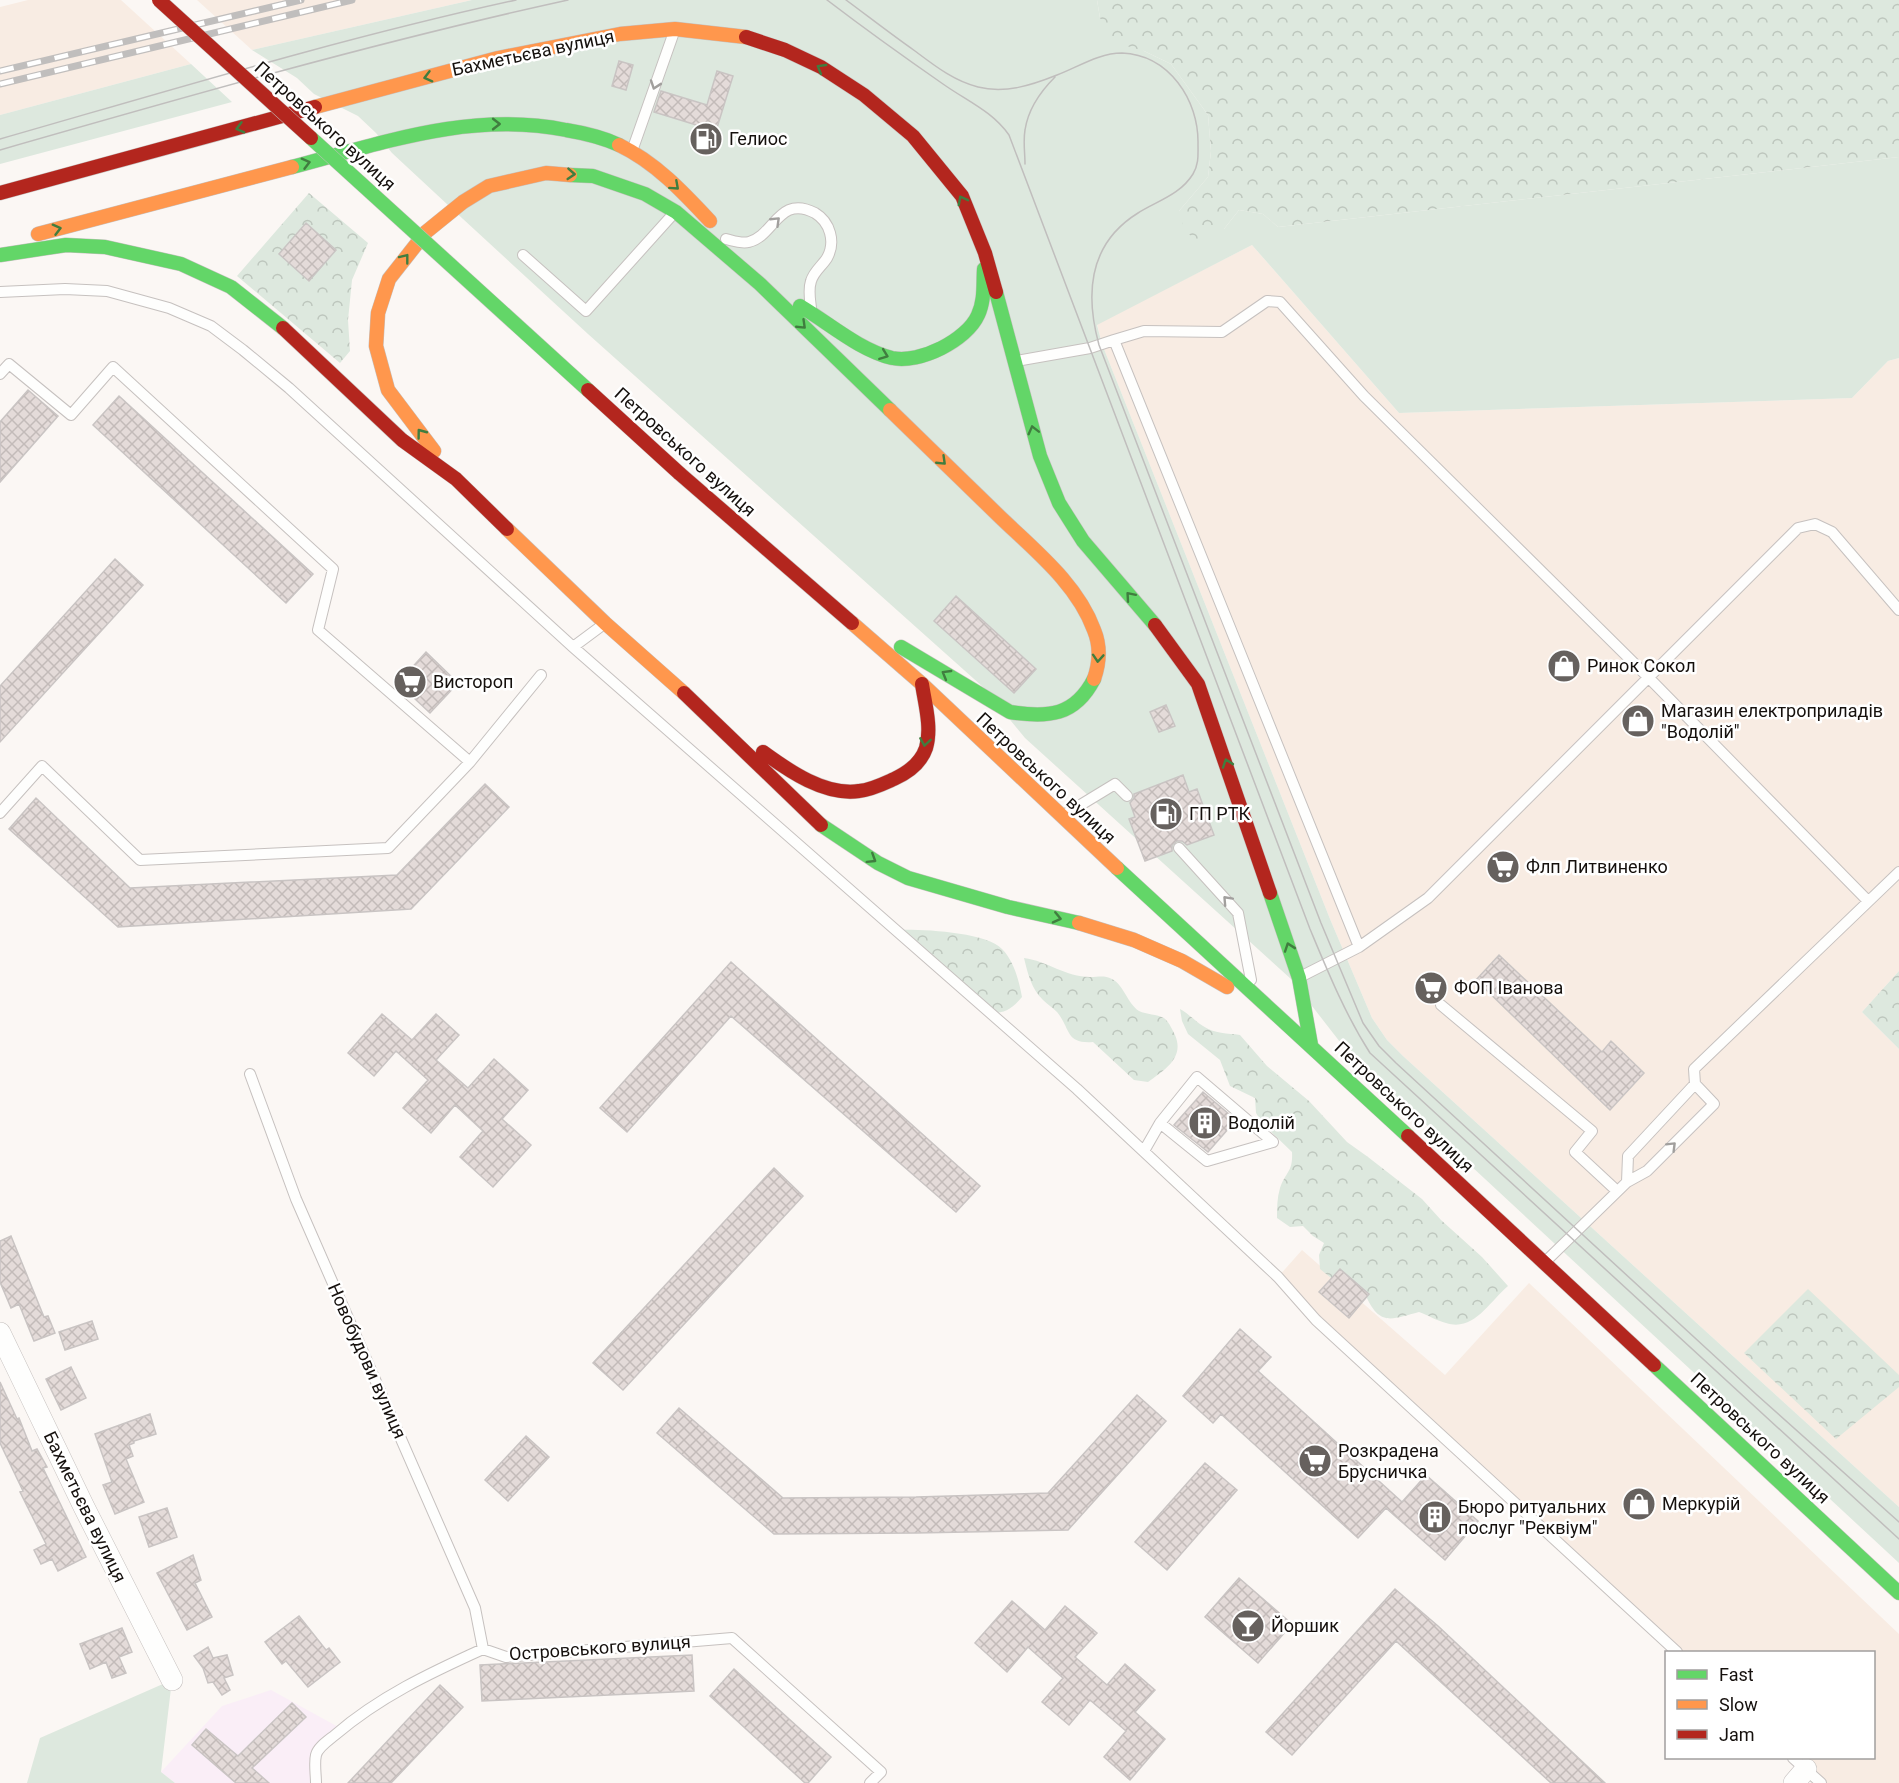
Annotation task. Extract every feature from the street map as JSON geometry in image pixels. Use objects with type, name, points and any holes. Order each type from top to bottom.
[{"type":"main road","name":"Петровського вулиця","points":[[159,0],[679,473],[922,684],[1060,818],[1311,1045],[1899,1593]]},
{"type":"main road","name":"Бахметьєва вулиця","points":[[0,193],[498,58],[620,34],[675,29],[742,36],[785,50],[864,95],[913,136],[962,196],[985,253],[1040,456],[1059,503],[1083,541],[1164,635],[1198,684],[1299,978],[1311,1045]]},
{"type":"main road","points":[[0,244],[419,133],[476,123],[520,124],[567,130],[607,141],[632,151],[692,201],[726,239],[760,284],[875,351],[896,359],[916,358],[956,340],[974,323],[983,303],[985,253]]},
{"type":"main road","points":[[456,479],[388,390],[376,346],[378,313],[389,279],[426,232],[463,202],[489,186],[546,173],[593,176],[645,194],[676,212],[760,284],[1062,577],[1086,611],[1095,633],[1100,650],[1098,667],[1082,697],[1062,711],[1036,715],[1010,712],[934,668],[822,597]]},
{"type":"main road","points":[[0,255],[66,245],[105,247],[181,264],[231,287],[270,316],[402,440],[456,479],[605,623],[695,703],[823,827],[878,863],[908,878],[963,895],[1062,918],[1134,940],[1182,961],[1232,990],[1311,1045]]},
{"type":"main road","points":[[695,703],[770,757],[803,776],[824,787],[851,792],[876,787],[904,774],[918,763],[927,746],[927,721],[922,684]]},
{"type":"street","name":"Бахметьєва вулиця","points":[[0,1333],[84,1507],[172,1680]]},
{"type":"lane","points":[[632,151],[675,29]]},
{"type":"lane","points":[[726,239],[741,243],[751,242],[761,236],[784,212],[796,209],[808,210],[819,216],[827,224],[831,236],[831,247],[811,280],[809,294],[812,313]]},
{"type":"lane","points":[[523,255],[586,311],[676,212]]},
{"type":"lane","points":[[0,292],[65,289],[106,291],[169,308],[211,326],[289,388],[573,646],[1077,1089],[1278,1277],[1316,1320],[1675,1651]]},
{"type":"lane","points":[[1016,361],[1090,348],[1144,331],[1222,332],[1267,301],[1280,302],[1364,396],[1648,678],[1868,902]]},
{"type":"lane","points":[[1114,340],[1359,947]]},
{"type":"lane","points":[[0,374],[9,364],[71,415],[113,367],[333,569],[318,630],[470,762]]},
{"type":"lane","points":[[1299,978],[1359,947],[1428,898],[1798,528],[1815,524],[1832,532],[1899,610]]},
{"type":"lane","points":[[573,646],[605,623]]},
{"type":"lane","points":[[0,813],[42,766],[140,860],[388,848],[470,762],[541,675]]},
{"type":"lane","points":[[1060,818],[1115,784],[1127,796]]},
{"type":"lane","points":[[1179,848],[1238,913],[1254,995]]},
{"type":"lane","points":[[1545,1262],[1627,1182],[1647,1171],[1714,1104],[1695,1084],[1694,1069],[1899,872]]},
{"type":"lane","points":[[1441,1005],[1592,1131],[1575,1152],[1617,1191]]},
{"type":"lane","name":"Новобудови вулиця","points":[[250,1074],[296,1199],[475,1608],[483,1649]]},
{"type":"lane","points":[[1144,1152],[1160,1123],[1197,1077],[1273,1142],[1207,1161],[1160,1123]]},
{"type":"lane","points":[[1627,1182],[1628,1156],[1695,1084]]},
{"type":"lane","name":"Островського вулиця","points":[[316,1783],[316,1754],[342,1729],[374,1704],[405,1685],[483,1649],[506,1657],[732,1638],[881,1772],[870,1783]]},
{"type":"lane","points":[[1798,1770],[1821,1783]]},
{"type":"shaded area","points":[[28,0],[121,0],[191,64],[0,115],[0,7]]},
{"type":"shaded area","points":[[197,0],[472,0],[252,50]]},
{"type":"shaded area","name":"Ринок Сокол","points":[[1252,245],[1399,413],[1852,398],[1888,361],[1899,358],[1899,971],[1862,1012],[1899,1049],[1899,1507],[1403,1056],[1387,1040],[1372,1018],[1330,919],[1102,344],[1097,324]]},
{"type":"shaded area","name":"Меркурій","points":[[1302,1250],[1445,1375],[1529,1283],[1899,1634],[1899,1783],[1821,1783],[1794,1759],[1875,1759],[1875,1651],[1676,1651],[1316,1320],[1278,1277]]},
{"type":"shaded area","points":[[271,1690],[342,1729],[316,1754],[316,1783],[175,1783],[161,1772],[222,1706]]},
{"type":"green space","points":[[472,0],[1097,0],[1100,18],[1144,51],[1171,64],[1208,115],[1211,151],[1208,177],[1179,211],[1224,229],[1239,210],[1263,214],[1278,227],[1899,157],[1899,358],[1888,361],[1852,398],[1399,413],[1252,245],[1097,325],[1102,344],[1330,919],[1372,1018],[1387,1040],[1403,1056],[1899,1507],[1899,1563],[1347,1051],[1291,979],[1025,738],[983,687],[588,334],[392,153],[358,116],[314,94],[297,78],[252,50]]},
{"type":"green space","points":[[1097,0],[1899,0],[1899,157],[1278,227],[1263,214],[1239,210],[1224,229],[1200,247],[1184,228],[1179,211],[1208,177],[1211,151],[1208,115],[1171,64],[1144,51],[1113,42],[1100,18]]},
{"type":"green space","points":[[191,64],[232,102],[0,164],[0,115]]},
{"type":"green space","points":[[309,193],[368,243],[352,280],[348,320],[350,351],[340,363],[237,276]]},
{"type":"green space","points":[[897,930],[968,935],[994,943],[1010,959],[1018,978],[1022,997],[1008,1010],[988,1013]]},
{"type":"green space","points":[[1024,958],[1081,976],[1112,979],[1135,1008],[1160,1016],[1168,1022],[1177,1043],[1175,1057],[1171,1063],[1148,1082],[1134,1080],[1093,1042],[1078,1041],[1073,1038],[1057,1012],[1036,991]]},
{"type":"green space","points":[[1899,971],[1899,1049],[1862,1012]]},
{"type":"green space","points":[[1180,1009],[1207,1029],[1240,1035],[1267,1066],[1309,1101],[1347,1142],[1422,1199],[1441,1220],[1482,1257],[1508,1286],[1480,1314],[1465,1323],[1456,1325],[1419,1312],[1394,1318],[1382,1317],[1376,1313],[1366,1296],[1341,1286],[1320,1269],[1319,1255],[1324,1243],[1303,1226],[1290,1227],[1277,1218],[1279,1192],[1290,1168],[1292,1152],[1263,1124],[1256,1113],[1255,1098],[1230,1086],[1220,1060],[1188,1034]]},
{"type":"green space","points":[[1808,1289],[1899,1375],[1899,1387],[1836,1439],[1744,1353]]},
{"type":"green space","points":[[172,1680],[161,1772],[175,1783],[27,1783],[40,1738]]},
{"type":"building","points":[[619,61],[633,65],[626,90],[612,86]]},
{"type":"building","points":[[717,71],[733,76],[716,131],[654,112],[661,91],[707,105]]},
{"type":"building","points":[[306,223],[336,250],[309,281],[279,254]]},
{"type":"building","points":[[28,390],[58,416],[0,482],[0,422]]},
{"type":"building","points":[[119,396],[313,574],[286,603],[93,425]]},
{"type":"building","points":[[115,559],[143,585],[0,742],[0,686]]},
{"type":"building","points":[[956,596],[1036,669],[1014,693],[934,621]]},
{"type":"building","points":[[426,652],[458,683],[430,713],[398,683]]},
{"type":"building","points":[[1166,705],[1175,726],[1159,732],[1150,712]]},
{"type":"building","points":[[1183,775],[1189,792],[1197,789],[1214,835],[1187,845],[1182,841],[1177,841],[1172,845],[1172,851],[1145,861],[1129,819],[1135,817],[1130,803],[1134,794]]},
{"type":"building","points":[[485,784],[509,807],[411,909],[118,927],[9,829],[36,798],[130,888],[397,875]]},
{"type":"building","points":[[1499,955],[1602,1052],[1611,1041],[1644,1073],[1610,1110],[1476,980]]},
{"type":"building","points":[[731,962],[980,1186],[956,1212],[731,1016],[627,1132],[600,1108]]},
{"type":"building","points":[[382,1014],[412,1040],[436,1014],[459,1035],[436,1060],[468,1088],[494,1059],[528,1090],[502,1119],[531,1145],[493,1187],[460,1157],[483,1131],[455,1105],[431,1133],[403,1108],[428,1080],[396,1051],[374,1076],[348,1053]]},
{"type":"building","name":"Водолій","points":[[1203,1092],[1236,1120],[1208,1152],[1174,1125]]},
{"type":"building","points":[[774,1168],[803,1196],[623,1390],[593,1363]]},
{"type":"building","points":[[11,1236],[44,1317],[48,1316],[55,1333],[34,1341],[19,1304],[11,1308],[0,1282],[0,1241]]},
{"type":"building","points":[[1340,1269],[1369,1294],[1349,1318],[1319,1292]]},
{"type":"building","points":[[92,1321],[98,1339],[65,1350],[59,1332]]},
{"type":"building","points":[[1240,1329],[1271,1357],[1258,1371],[1402,1502],[1426,1475],[1478,1521],[1445,1560],[1386,1508],[1358,1538],[1221,1414],[1213,1423],[1183,1396]]},
{"type":"building","points":[[71,1367],[86,1398],[61,1410],[46,1379]]},
{"type":"building","points":[[0,1382],[17,1419],[19,1418],[32,1451],[37,1449],[47,1467],[43,1468],[86,1557],[58,1571],[52,1559],[41,1564],[34,1550],[46,1544],[20,1492],[23,1491],[0,1443]]},
{"type":"building","points":[[1137,1395],[1166,1421],[1068,1530],[774,1534],[657,1433],[679,1408],[783,1498],[1048,1493]]},
{"type":"building","points":[[150,1414],[156,1434],[134,1441],[129,1445],[133,1456],[126,1459],[144,1502],[115,1514],[103,1485],[112,1482],[95,1434]]},
{"type":"building","points":[[526,1436],[549,1457],[508,1501],[485,1480]]},
{"type":"building","points":[[1205,1463],[1237,1490],[1167,1570],[1135,1542]]},
{"type":"building","points":[[167,1508],[177,1537],[149,1547],[139,1517]]},
{"type":"building","points":[[193,1555],[201,1580],[195,1583],[212,1617],[187,1630],[157,1573]]},
{"type":"building","points":[[1239,1578],[1292,1624],[1258,1663],[1205,1617]]},
{"type":"building","points":[[1395,1589],[1438,1626],[1605,1783],[1551,1783],[1396,1641],[1292,1755],[1266,1732]]},
{"type":"building","points":[[1012,1601],[1045,1630],[1065,1606],[1097,1633],[1075,1657],[1107,1685],[1125,1664],[1155,1690],[1135,1712],[1165,1739],[1130,1780],[1104,1757],[1126,1731],[1090,1700],[1069,1725],[1042,1702],[1063,1678],[1028,1647],[1007,1672],[975,1643]]},
{"type":"building","points":[[299,1616],[326,1650],[329,1648],[340,1662],[308,1687],[286,1661],[282,1664],[265,1642]]},
{"type":"building","points":[[122,1628],[132,1652],[119,1657],[126,1673],[112,1678],[106,1662],[90,1669],[80,1644]]},
{"type":"building","points":[[208,1647],[213,1658],[227,1655],[233,1675],[224,1678],[230,1690],[222,1695],[213,1682],[208,1683],[203,1668],[194,1656]]},
{"type":"building","points":[[692,1655],[694,1691],[482,1701],[480,1665]]},
{"type":"building","points":[[734,1669],[831,1757],[808,1783],[805,1783],[710,1696]]},
{"type":"building","points":[[440,1685],[463,1707],[391,1783],[348,1783]]},
{"type":"building","points":[[292,1703],[306,1717],[252,1768],[269,1783],[236,1783],[192,1745],[206,1729],[238,1756]]},
{"type":"tram line","points":[[0,139],[321,48],[516,0]]},
{"type":"tram line","points":[[0,150],[354,52],[568,0]]},
{"type":"tram line","points":[[827,0],[914,64],[987,113],[1009,135],[1310,929],[1330,977],[1370,1053],[1899,1539]]},
{"type":"tram line","points":[[846,0],[937,67],[961,81],[978,87],[1008,89],[1028,85],[1097,58],[1122,53],[1154,62],[1167,71],[1187,96],[1197,128],[1196,167],[1182,187],[1121,225],[1109,240],[1094,272],[1092,307],[1095,326],[1099,345],[1321,923],[1363,1023],[1379,1046],[1396,1063],[1757,1395],[1899,1522]]},
{"type":"tram line","points":[[1025,164],[1024,134],[1029,115],[1040,95],[1055,77]]},
{"type":"railway","points":[[0,71],[301,0]]},
{"type":"railway","points":[[0,84],[352,0]]},
{"type":"traffic: fast","points":[[292,167],[427,132],[495,124],[530,125],[566,130],[619,145]]},
{"type":"traffic: fast","points":[[311,138],[588,390]]},
{"type":"traffic: fast","points":[[570,175],[593,176],[645,194],[676,212],[760,284],[890,410]]},
{"type":"traffic: fast","points":[[0,255],[66,245],[105,247],[181,264],[231,287],[283,328]]},
{"type":"traffic: fast","points":[[800,306],[868,349],[892,358],[916,357],[929,354],[953,341],[972,324],[982,304],[984,269]]},
{"type":"traffic: fast","points":[[996,292],[1040,456],[1059,503],[1083,541],[1155,625]]},
{"type":"traffic: fast","points":[[901,647],[1010,712],[1036,715],[1059,712],[1078,701],[1094,679]]},
{"type":"traffic: fast","points":[[821,825],[878,863],[908,878],[1008,907],[1079,923]]},
{"type":"traffic: fast","points":[[1117,868],[1408,1136]]},
{"type":"traffic: fast","points":[[1270,893],[1299,978],[1311,1045]]},
{"type":"traffic: fast","points":[[1654,1365],[1899,1593]]},
{"type":"traffic: slow","points":[[315,107],[498,58],[620,34],[675,29],[746,37]]},
{"type":"traffic: slow","points":[[619,145],[656,169],[710,221]]},
{"type":"traffic: slow","points":[[38,234],[292,167]]},
{"type":"traffic: slow","points":[[434,451],[388,390],[376,346],[378,313],[389,279],[426,232],[463,202],[489,186],[546,173],[570,175]]},
{"type":"traffic: slow","points":[[890,410],[1039,554],[1077,597],[1098,642],[1098,667],[1094,679]]},
{"type":"traffic: slow","points":[[507,529],[605,623],[684,693]]},
{"type":"traffic: slow","points":[[852,623],[922,684],[1117,868]]},
{"type":"traffic: slow","points":[[1079,923],[1134,940],[1182,961],[1227,987]]},
{"type":"traffic: jam","points":[[159,0],[311,138]]},
{"type":"traffic: jam","points":[[746,37],[785,50],[821,67],[864,95],[913,136],[962,196],[985,253],[996,292]]},
{"type":"traffic: jam","points":[[0,193],[315,107]]},
{"type":"traffic: jam","points":[[283,328],[402,440],[456,479],[507,529]]},
{"type":"traffic: jam","points":[[588,390],[679,473]]},
{"type":"traffic: jam","points":[[679,473],[852,623]]},
{"type":"traffic: jam","points":[[1155,625],[1198,684],[1270,893]]},
{"type":"traffic: jam","points":[[763,752],[796,774],[833,790],[859,791],[881,785],[909,771],[921,758],[926,748],[928,724],[922,684]]},
{"type":"traffic: jam","points":[[684,693],[821,825]]},
{"type":"traffic: jam","points":[[1408,1136],[1654,1365]]},
{"type":"place","name":"Гелиос","points":[[706,139]]},
{"type":"place","name":"Ринок Сокол","points":[[1564,666]]},
{"type":"place","name":"Вистороп","points":[[410,682]]},
{"type":"place","name":"Магазин електроприладів \"Водолій\"","points":[[1638,721]]},
{"type":"place","name":"ГП РТК","points":[[1166,814]]},
{"type":"place","name":"Флп Литвиненко","points":[[1503,867]]},
{"type":"place","name":"ФОП Іванова","points":[[1431,988]]},
{"type":"place","name":"Водолій","points":[[1205,1123]]},
{"type":"place","name":"Розкрадена Брусничка","points":[[1315,1461]]},
{"type":"place","name":"Меркурій","points":[[1639,1504]]},
{"type":"place","name":"Бюро ритуальних послуг \"Реквіум\"","points":[[1435,1517]]},
{"type":"place","name":"Йоршик","points":[[1248,1626]]}]
